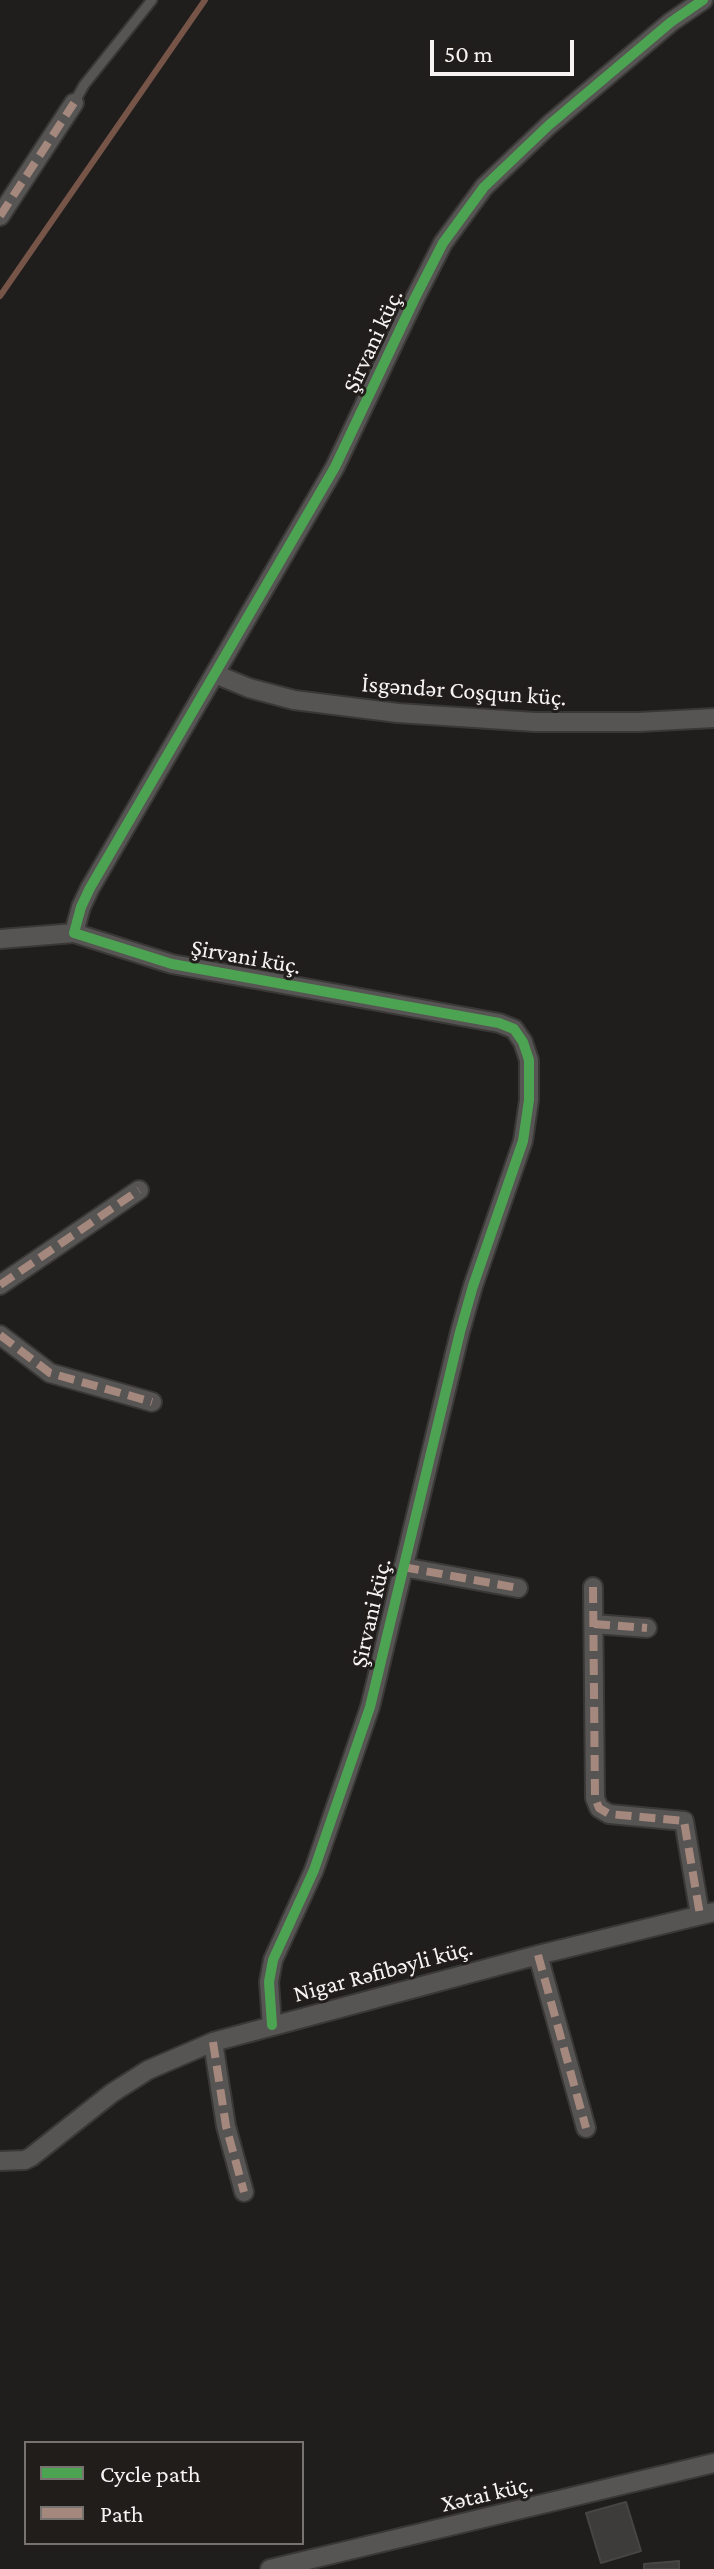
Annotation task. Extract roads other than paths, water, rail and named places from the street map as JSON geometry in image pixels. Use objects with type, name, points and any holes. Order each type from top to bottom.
[{"type":"street","name":"Şirvani küç.","points":[[272,2025],[269,1982],[273,1960],[314,1870],[370,1707],[464,1316],[523,1141],[529,1100],[529,1060],[523,1042],[514,1029],[499,1023],[172,964],[74,933],[90,888],[335,467],[415,298],[451,232],[484,187],[549,125],[671,22],[703,0]]},
{"type":"street","points":[[0,216],[74,103]]},
{"type":"street","name":"İsgəndər Coşqun küç.","points":[[215,674],[249,688],[294,700],[398,713],[535,722],[714,718]]},
{"type":"street","points":[[0,939],[74,933]]},
{"type":"street","points":[[0,1285],[139,1190]]},
{"type":"street","points":[[0,1335],[50,1373],[152,1402]]},
{"type":"street","points":[[403,1567],[518,1588]]},
{"type":"street","points":[[593,1587],[595,1798],[599,1808],[609,1814],[684,1821],[707,1914]]},
{"type":"street","points":[[594,1624],[647,1628]]},
{"type":"street","name":"Nigar Rəfibəyli küç.","points":[[0,2161],[31,2157],[112,2093],[148,2070],[213,2042],[538,1955],[707,1914]]},
{"type":"street","points":[[538,1955],[586,2128]]},
{"type":"street","points":[[213,2042],[226,2126],[244,2192]]},
{"type":"street","name":"Xətai küç.","points":[[270,2569],[714,2463]]},
{"type":"lane","points":[[74,103],[84,85],[152,0]]},
{"type":"waterway","points":[[0,296],[205,0]]}]
